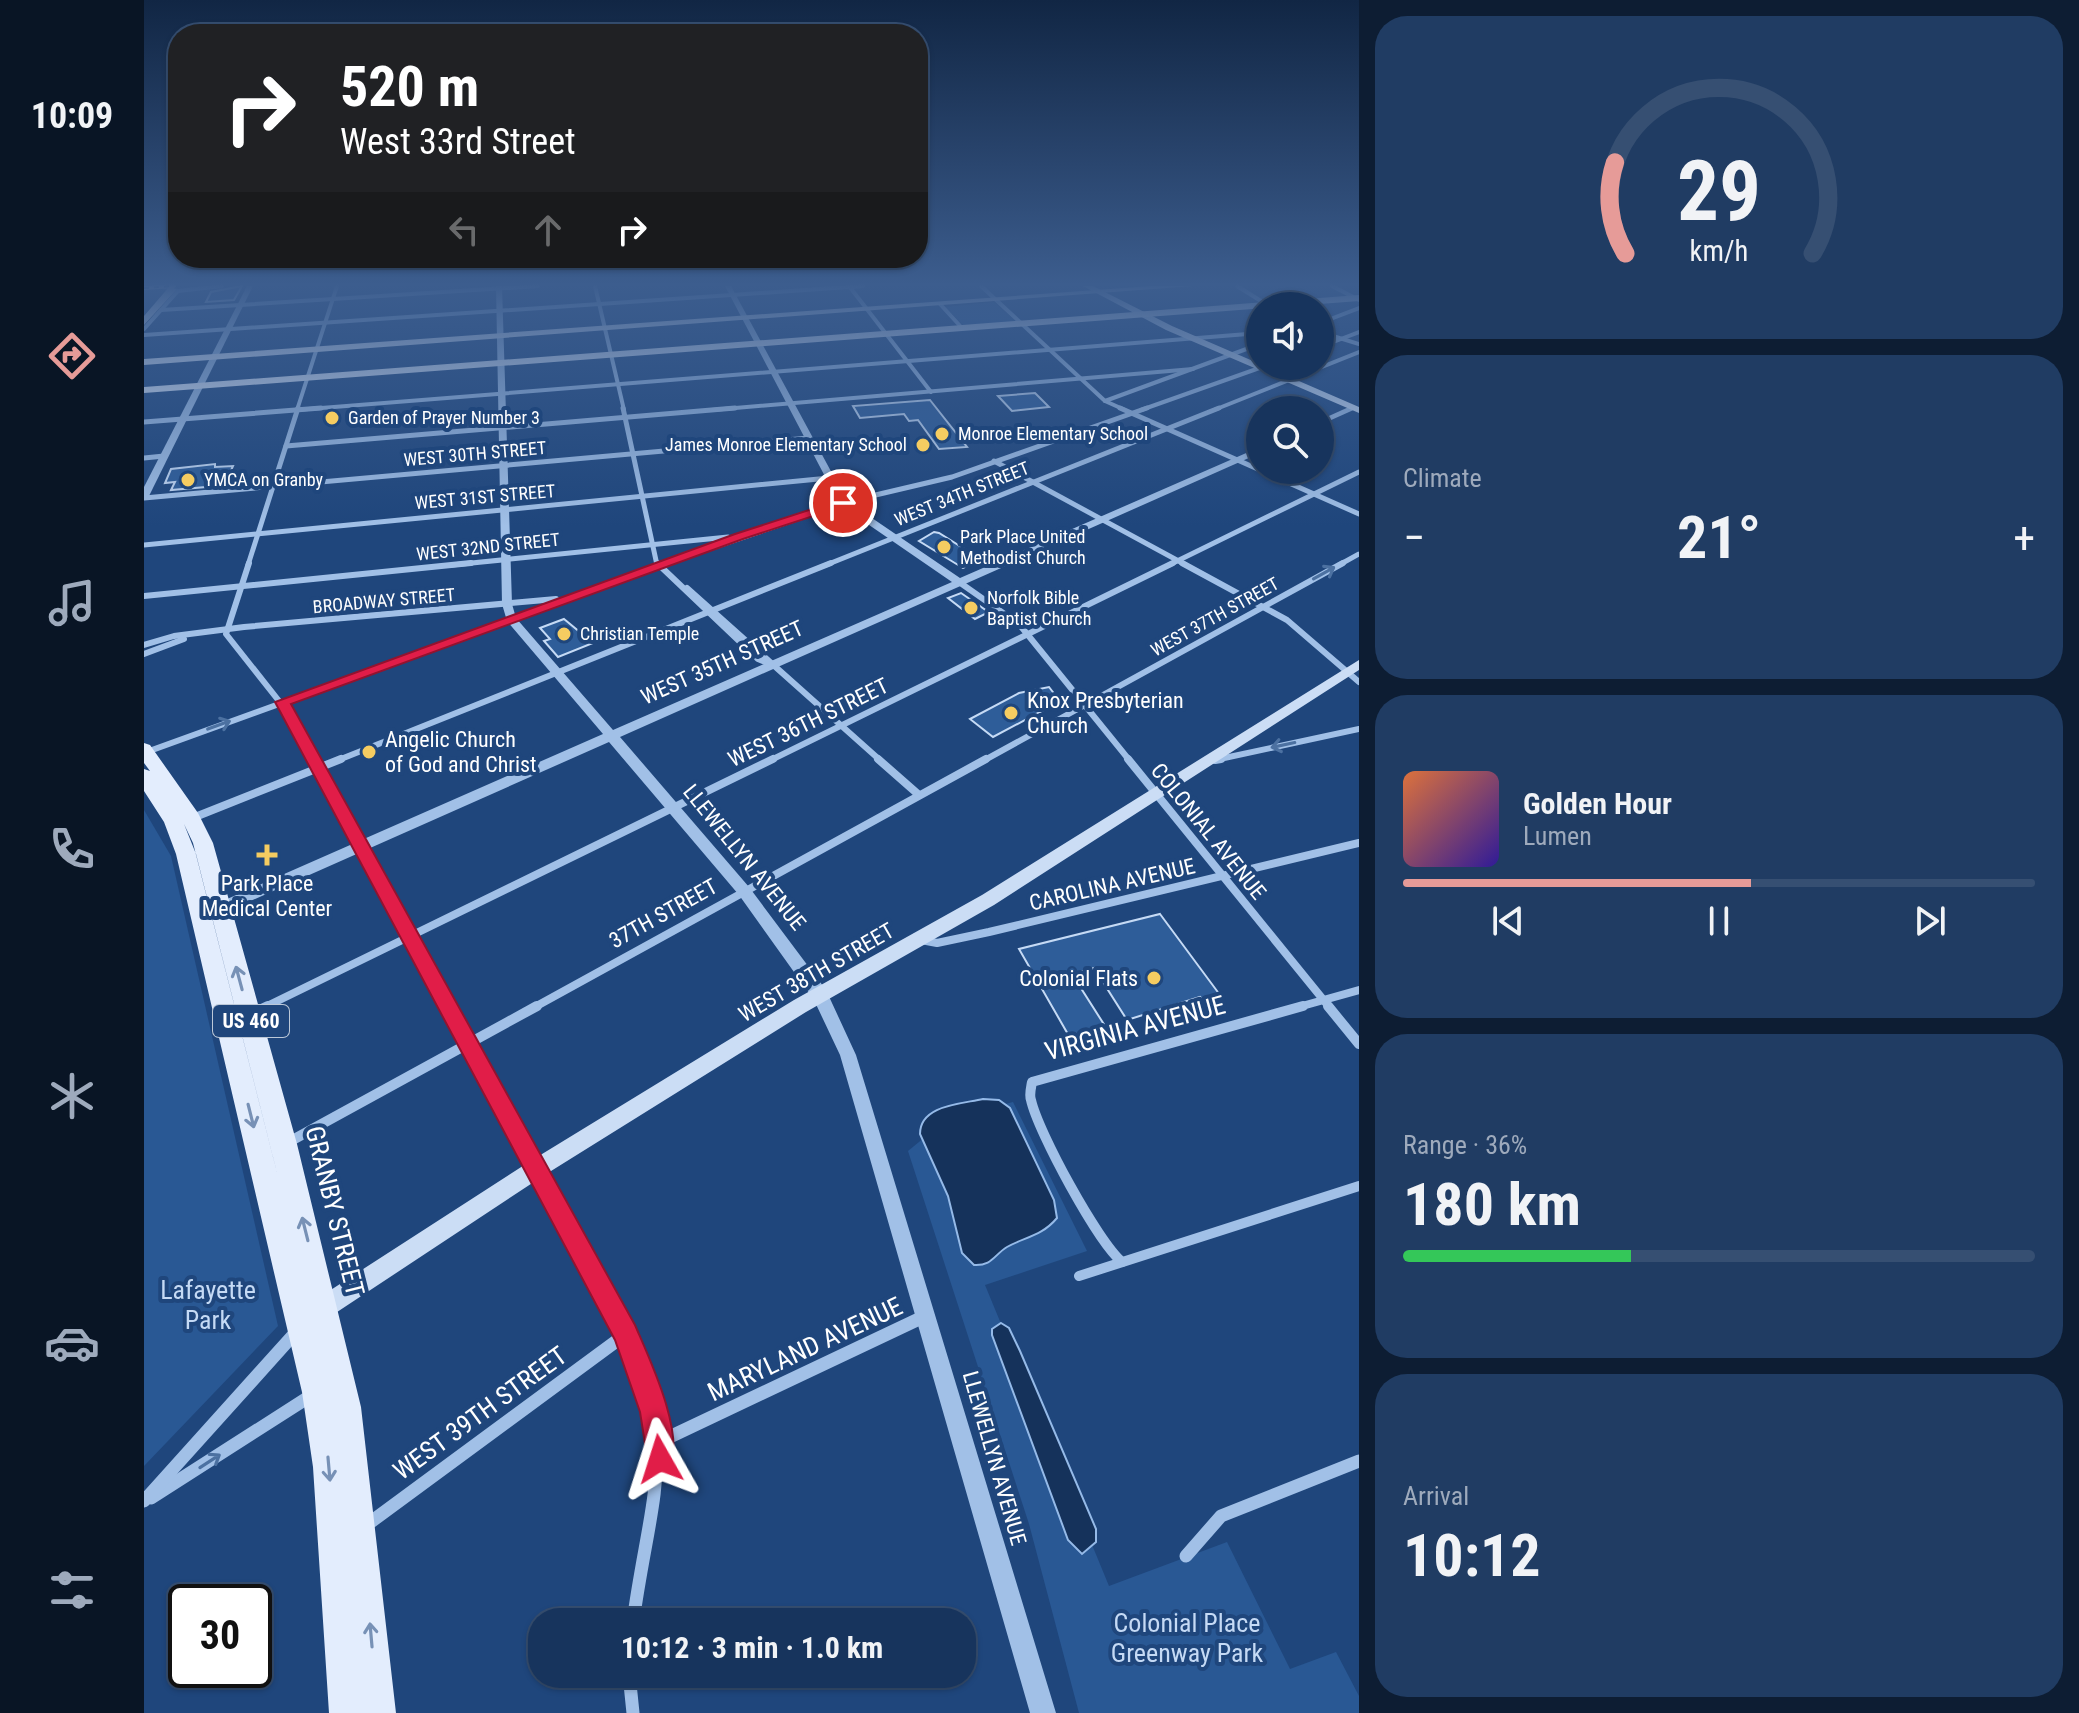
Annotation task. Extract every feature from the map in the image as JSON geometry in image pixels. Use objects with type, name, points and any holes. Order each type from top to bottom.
[{"type":"main road","points":[[144,390],[463,366]]},
{"type":"main road","points":[[1288,380],[1357,408]]},
{"type":"main road","name":"WEST 38TH STREET","points":[[302,1327],[323,1305],[536,1169],[820,995],[920,940],[1353,668]]},
{"type":"main road","name":"GRANBY STREET","points":[[145,751],[183,821]]},
{"type":"main road","name":"GRANBY STREET","points":[[144,776],[203,843],[211,912],[273,1151],[323,1305],[351,1430],[378,1713]]},
{"type":"main road","name":"GRANBY STREET","points":[[273,1151],[329,1467],[347,1713]]},
{"type":"street","points":[[144,497],[210,366]]},
{"type":"street","points":[[311,366],[227,629],[229,641],[282,702],[640,1364],[659,1442],[654,1509],[636,1608]]},
{"type":"street","name":"LLEWELLYN AVENUE","points":[[501,366],[507,604],[511,619],[744,891],[820,995],[848,1055],[1043,1713]]},
{"type":"street","points":[[614,366],[660,566],[758,659],[772,665],[919,795]]},
{"type":"street","name":"COLONIAL AVENUE","points":[[771,366],[843,503],[1019,624],[1359,1044]]},
{"type":"street","points":[[144,422],[847,366]]},
{"type":"street","points":[[911,366],[931,392]]},
{"type":"street","points":[[1066,366],[1105,401],[1246,464]]},
{"type":"street","points":[[1105,401],[1201,366]]},
{"type":"street","points":[[286,446],[1193,369]]},
{"type":"street","points":[[145,751],[739,537],[843,503],[936,482],[1246,372]]},
{"type":"street","name":"WEST 34TH STREET","points":[[183,821],[1288,380]]},
{"type":"street","points":[[1334,417],[1357,408]]},
{"type":"street","name":"WEST 30TH STREET","points":[[144,497],[808,438]]},
{"type":"street","points":[[144,458],[164,456]]},
{"type":"street","name":"WEST 35TH STREET","points":[[211,912],[1246,456]]},
{"type":"street","points":[[993,461],[1293,625],[1353,668],[1359,682]]},
{"type":"street","name":"WEST 36TH STREET","points":[[239,1020],[1359,472]]},
{"type":"street","name":"WEST 31ST STREET","points":[[144,545],[829,478]]},
{"type":"street","points":[[1292,484],[1359,514]]},
{"type":"street","name":"WEST 32ND STREET","points":[[144,596],[739,537]]},
{"type":"street","name":"WEST 37TH STREET","points":[[1084,705],[1359,554]]},
{"type":"street","name":"BROADWAY STREET","points":[[144,645],[227,629],[571,598]]},
{"type":"street","name":"BROADWAY STREET","points":[[144,654],[199,633]]},
{"type":"street","name":"37TH STREET","points":[[273,1151],[1084,705]]},
{"type":"street","points":[[1204,762],[1359,729]]},
{"type":"street","name":"CAROLINA AVENUE","points":[[920,940],[937,943],[1359,843]]},
{"type":"street","name":"VIRGINIA AVENUE","points":[[1122,1262],[1109,1254],[1030,1099],[1032,1082],[1359,990]]},
{"type":"street","points":[[1079,1276],[1359,1186]]},
{"type":"street","name":"MARYLAND AVENUE","points":[[659,1442],[926,1316]]},
{"type":"street","points":[[144,1502],[302,1327]]},
{"type":"street","name":"WEST 39TH STREET","points":[[361,1529],[626,1334]]},
{"type":"street","points":[[144,1502],[317,1392]]},
{"type":"street","points":[[1186,1556],[1221,1516],[1359,1461]]},
{"type":"street","points":[[630,1688],[633,1713]]},
{"type":"green space","name":"Lafayette Park","points":[[144,810],[171,856],[278,1326],[144,1466]]},
{"type":"green space","name":"Colonial Place Greenway Park","points":[[1013,1102],[1087,1251],[985,1285],[1109,1586],[1227,1542],[1290,1669],[1336,1652],[1359,1696],[1359,1713],[1079,1713],[1029,1524],[908,1151],[947,1119]]},
{"type":"shaded area","points":[[983,1099],[999,1100],[1010,1108],[1054,1200],[1057,1218],[1033,1236],[1007,1247],[989,1262],[974,1265],[962,1253],[948,1196],[920,1134],[922,1124],[934,1112]]},
{"type":"shaded area","points":[[1001,1323],[1009,1328],[1020,1351],[1096,1529],[1096,1542],[1082,1554],[1068,1540],[992,1335],[992,1329]]},
{"type":"building","points":[[1035,393],[1049,407],[1012,411],[998,396]]},
{"type":"building","name":"Monroe Elementary School","points":[[930,400],[967,447],[939,449],[918,420],[909,421],[904,414],[860,418],[853,406]]},
{"type":"building","name":"YMCA on Granby","points":[[215,464],[215,467],[233,466],[229,475],[210,477],[206,487],[171,490],[175,482],[165,483],[171,469]]},
{"type":"building","name":"Park Place United Methodist Church","points":[[934,532],[982,560],[963,568],[919,541]]},
{"type":"building","name":"Norfolk Bible Baptist Church","points":[[961,593],[987,611],[985,614],[975,619],[948,598]]},
{"type":"building","name":"Christian Temple","points":[[564,619],[593,643],[558,657],[544,641],[550,639],[540,628]]},
{"type":"building","name":"Knox Presbyterian Church","points":[[1049,687],[1059,700],[1033,705],[1042,711],[993,737],[970,719],[1019,693]]},
{"type":"building","name":"Colonial Flats","points":[[1160,914],[1220,995],[1200,997],[1127,1020],[1094,968],[1072,974],[1105,1026],[1069,1036],[1019,949]]},
{"type":"place","name":"Garden of Prayer Number 3","points":[[332,418]]},
{"type":"place","name":"Monroe Elementary School","points":[[942,434]]},
{"type":"place","name":"James Monroe Elementary School","points":[[923,445]]},
{"type":"place","name":"YMCA on Granby","points":[[188,480]]},
{"type":"place","name":"Park Place United Methodist Church","points":[[944,547]]},
{"type":"place","name":"Norfolk Bible Baptist Church","points":[[971,608]]},
{"type":"place","name":"Christian Temple","points":[[564,634]]},
{"type":"place","name":"Knox Presbyterian Church","points":[[1011,713]]},
{"type":"place","name":"Angelic Church of God and Christ","points":[[369,752]]},
{"type":"place","name":"Park Place Medical Center","points":[[267,855]]},
{"type":"place","name":"Colonial Flats","points":[[1154,978]]},
{"type":"route","points":[[660,1459],[654,1412],[640,1364],[626,1334],[282,702],[815,510],[843,503]]}]
